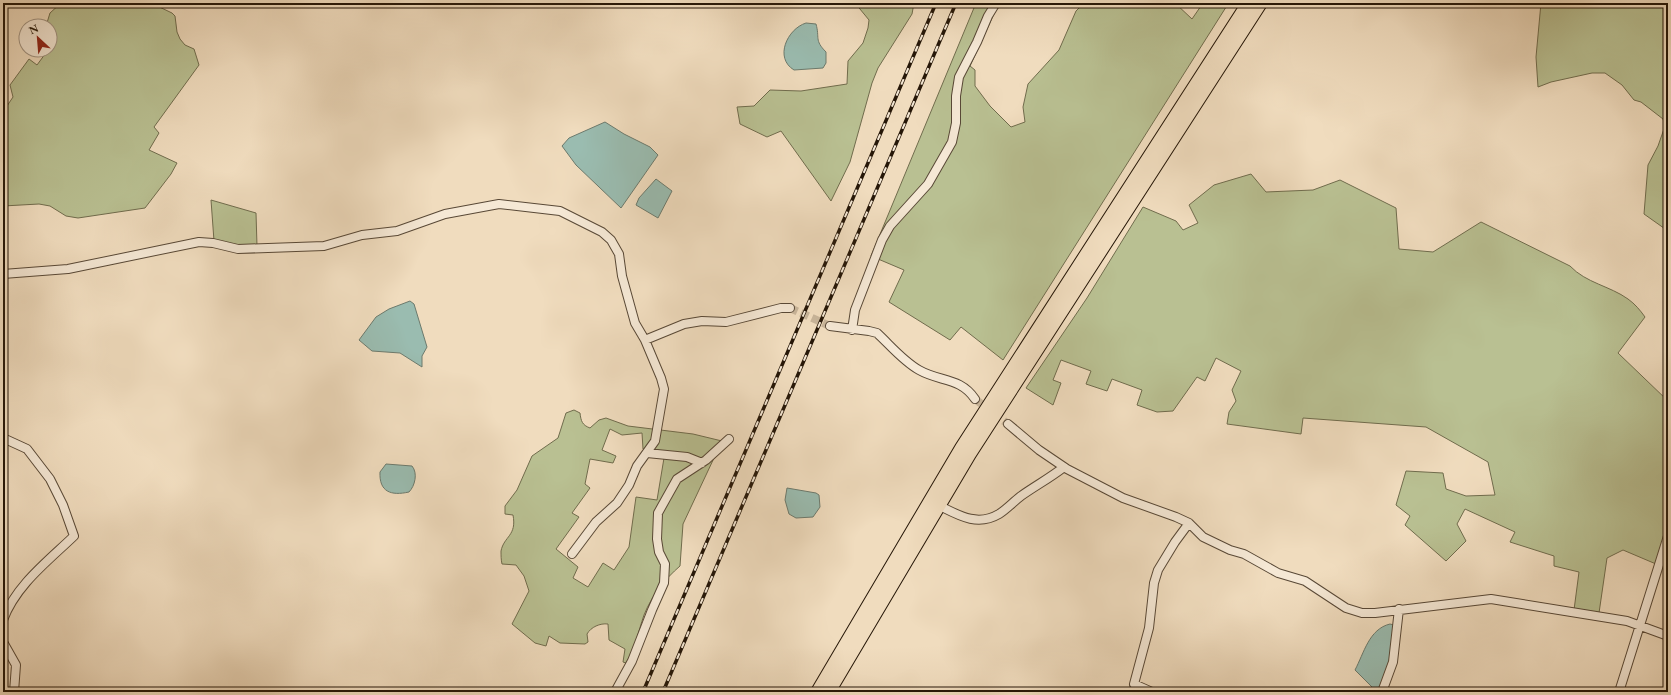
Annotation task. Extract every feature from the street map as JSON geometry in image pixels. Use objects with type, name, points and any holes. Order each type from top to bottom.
[{"type":"main road","points":[[817,692],[961,448],[1248,3]]},
{"type":"main road","points":[[829,692],[938,505],[1261,3]]},
{"type":"street","points":[[852,330],[855,310],[884,235],[890,226],[928,184],[952,142],[956,123],[956,96],[959,77],[978,42],[988,16],[996,3]]},
{"type":"street","points":[[3,274],[68,269],[199,242],[213,243],[238,249],[324,246],[362,234],[397,231],[445,214],[502,204],[560,211],[602,232],[611,240],[619,254],[622,276],[635,323],[645,340],[664,389],[655,440],[637,466],[631,480],[617,503],[596,522],[572,554]]},
{"type":"street","points":[[645,340],[684,324],[702,321],[726,322],[781,308],[790,308]]},
{"type":"street","points":[[830,326],[877,333],[918,369],[959,383],[968,389],[975,399]]},
{"type":"street","points":[[1008,424],[1039,450],[1064,467],[1123,498],[1189,523],[1203,537],[1230,550],[1244,554],[1278,573],[1305,581],[1346,608],[1362,613],[1491,599],[1627,622],[1641,625],[1668,636]]},
{"type":"street","points":[[3,438],[27,450],[50,479],[63,505],[67,520],[74,536],[27,580],[8,606],[3,620]]},
{"type":"street","points":[[616,692],[632,662],[649,616],[664,584],[666,568],[657,540],[658,512],[677,479],[702,463],[721,448],[729,439]]},
{"type":"street","points":[[647,453],[687,457],[702,463]]},
{"type":"street","points":[[938,505],[967,519],[980,520],[992,517],[1020,497],[1045,482],[1064,467]]},
{"type":"street","points":[[1152,692],[1134,684],[1148,628],[1154,583],[1162,564],[1189,523]]},
{"type":"street","points":[[1620,692],[1668,536]]},
{"type":"street","points":[[1382,692],[1393,662],[1399,609]]},
{"type":"street","points":[[3,642],[14,658],[17,668],[14,692]]},
{"type":"green space","points":[[61,3],[151,3],[172,13],[175,16],[177,32],[180,39],[185,45],[194,49],[199,65],[154,127],[159,133],[149,150],[177,163],[171,174],[145,208],[78,218],[66,216],[50,206],[39,204],[3,206],[3,112],[13,97],[10,85],[29,59],[37,65],[42,58],[58,58],[58,18],[48,18],[50,13]]},
{"type":"green space","points":[[855,3],[914,3],[912,14],[878,68],[872,83],[850,162],[831,201],[781,131],[767,137],[740,124],[737,107],[754,106],[770,90],[801,91],[847,84],[848,61],[863,43],[869,20]]},
{"type":"green space","points":[[976,3],[999,3],[970,66],[975,70],[975,86],[990,106],[1011,127],[1025,122],[1023,107],[1028,84],[1059,50],[1076,11],[1084,3],[1175,3],[1192,19],[1203,3],[1228,4],[1003,360],[961,327],[950,340],[889,302],[904,270],[871,256]]},
{"type":"green space","points":[[1541,3],[1668,3],[1668,231],[1644,214],[1648,165],[1658,146],[1665,126],[1663,119],[1641,102],[1634,100],[1622,85],[1605,73],[1592,73],[1551,82],[1538,87],[1536,57]]},
{"type":"green space","points":[[1251,174],[1266,192],[1313,190],[1340,180],[1396,208],[1399,249],[1433,252],[1481,222],[1570,266],[1576,272],[1614,291],[1635,305],[1645,317],[1618,353],[1668,401],[1668,520],[1665,542],[1656,564],[1623,550],[1607,558],[1599,613],[1574,610],[1579,572],[1554,566],[1554,556],[1510,542],[1515,532],[1465,509],[1457,524],[1466,541],[1446,561],[1405,525],[1410,516],[1396,505],[1406,471],[1443,473],[1446,489],[1466,496],[1495,495],[1488,462],[1426,427],[1303,418],[1301,434],[1227,424],[1229,412],[1236,401],[1232,390],[1241,371],[1216,358],[1205,381],[1197,377],[1173,411],[1157,412],[1137,405],[1142,390],[1112,379],[1107,391],[1086,384],[1091,371],[1061,360],[1053,380],[1061,383],[1053,405],[1026,388],[1087,298],[1143,207],[1176,221],[1183,230],[1198,223],[1189,205],[1214,185]]},
{"type":"green space","points":[[211,200],[256,213],[257,246],[231,246],[214,241]]},
{"type":"green space","points":[[574,410],[580,413],[582,422],[585,426],[590,428],[599,420],[606,418],[628,426],[693,434],[722,441],[683,524],[680,566],[664,582],[651,601],[644,615],[632,651],[626,663],[623,662],[625,649],[609,640],[608,624],[593,627],[587,634],[588,642],[585,644],[560,643],[549,636],[546,646],[535,643],[512,624],[529,591],[524,576],[516,565],[502,564],[501,551],[512,532],[514,522],[513,515],[505,514],[505,506],[517,490],[532,456],[558,438],[566,413]],"holes":[[[610,429],[622,435],[642,433],[643,449],[665,452],[657,500],[636,497],[629,547],[614,570],[603,563],[588,587],[573,578],[578,567],[556,549],[579,517],[572,513],[590,488],[585,484],[590,459],[613,463],[616,456],[602,450]]]},
{"type":"water","points":[[806,23],[816,24],[820,45],[826,52],[826,63],[823,68],[794,70],[788,65],[785,58],[785,44],[793,31]]},
{"type":"water","points":[[605,122],[624,134],[650,147],[658,155],[621,208],[576,165],[562,146],[569,138]]},
{"type":"water","points":[[656,179],[672,191],[658,218],[636,205],[639,198]]},
{"type":"water","points":[[410,301],[414,304],[427,347],[422,356],[422,367],[400,353],[372,351],[359,340],[376,317],[389,309]]},
{"type":"water","points":[[386,464],[412,466],[415,472],[415,479],[409,492],[392,493],[384,488],[380,479],[380,472]]},
{"type":"water","points":[[787,488],[816,493],[819,495],[820,507],[813,517],[796,518],[789,514],[785,500]]},
{"type":"water","points":[[1390,624],[1394,625],[1392,661],[1379,691],[1377,692],[1355,670],[1364,649],[1372,636],[1383,627]]},
{"type":"tunnel","points":[[790,308],[830,326]]},
{"type":"tunnel","points":[[975,399],[1008,424]]},
{"type":"railway","points":[[643,692],[936,3]]},
{"type":"railway","points":[[663,692],[956,3]]}]
